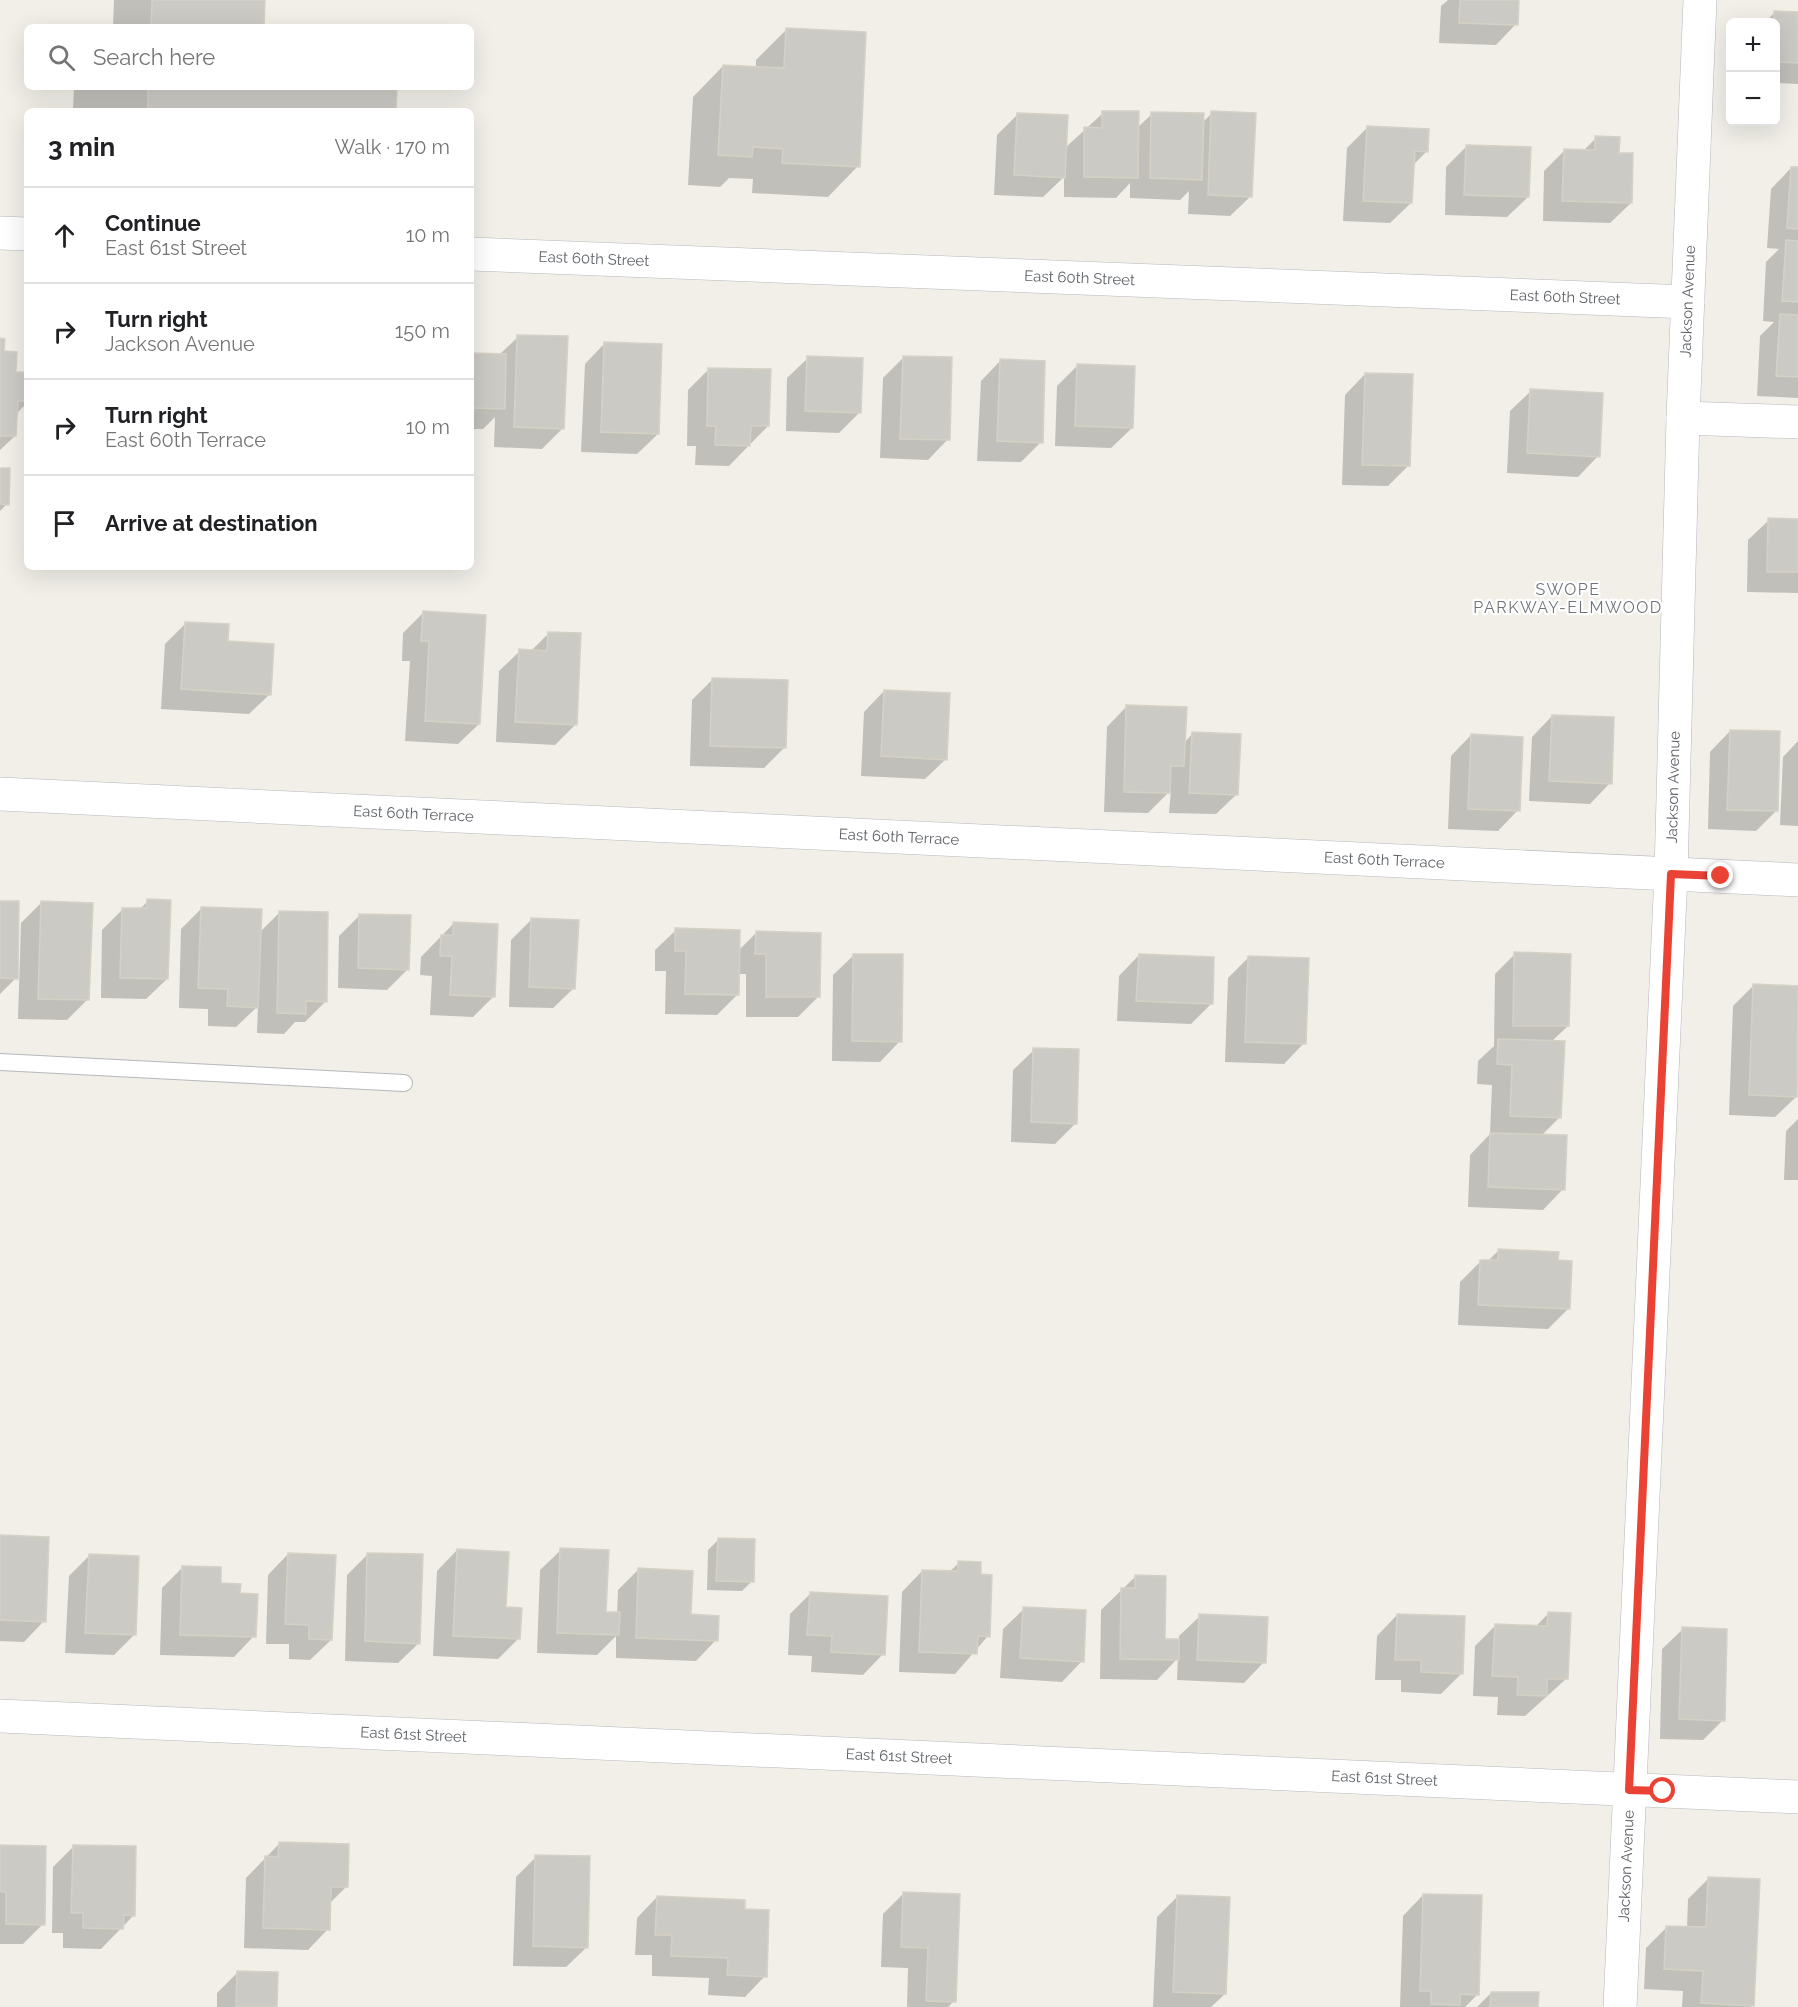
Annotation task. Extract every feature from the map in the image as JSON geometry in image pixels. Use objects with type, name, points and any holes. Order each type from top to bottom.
[{"type":"street","name":"Jackson Avenue","points":[[1620,2007],[1671,874],[1683,418],[1700,0]]},
{"type":"street","points":[[0,233],[24,234]]},
{"type":"street","name":"East 60th Street","points":[[474,254],[1688,302]]},
{"type":"street","points":[[1683,418],[1798,422]]},
{"type":"street","name":"East 60th Terrace","points":[[0,794],[1798,880]]},
{"type":"street","name":"East 61st Street","points":[[0,1716],[1798,1797]]},
{"type":"lane","points":[[0,1062],[404,1083]]},
{"type":"building","points":[[152,0],[265,0],[264,24],[151,24]]},
{"type":"building","points":[[1460,0],[1519,0],[1518,25],[1459,23]]},
{"type":"building","points":[[1774,11],[1798,12],[1798,63],[1780,62],[1780,18],[1774,18]]},
{"type":"building","points":[[786,28],[866,32],[860,167],[782,163],[783,149],[753,147],[752,157],[718,155],[723,65],[784,68]]},
{"type":"building","points":[[148,90],[397,90],[396,108],[148,108]]},
{"type":"building","points":[[1102,111],[1139,111],[1138,178],[1084,177],[1084,127],[1102,128]]},
{"type":"building","points":[[1211,111],[1256,113],[1252,197],[1208,195]]},
{"type":"building","points":[[1151,112],[1204,113],[1202,180],[1150,178]]},
{"type":"building","points":[[1017,113],[1068,115],[1065,178],[1014,175]]},
{"type":"building","points":[[1367,126],[1429,129],[1428,152],[1415,151],[1412,203],[1363,201]]},
{"type":"building","points":[[1595,136],[1620,137],[1619,153],[1633,153],[1632,203],[1562,201],[1564,149],[1595,150]]},
{"type":"building","points":[[1466,145],[1531,147],[1529,197],[1464,195]]},
{"type":"building","points":[[1791,167],[1798,167],[1798,229],[1787,228]]},
{"type":"building","points":[[1786,240],[1798,241],[1798,302],[1782,301]]},
{"type":"building","points":[[1780,314],[1798,315],[1798,377],[1776,376]]},
{"type":"building","points":[[517,335],[568,336],[564,429],[514,427]]},
{"type":"building","points":[[0,338],[5,339],[4,351],[17,352],[16,372],[24,372],[24,401],[18,401],[16,436],[0,436]]},
{"type":"building","points":[[604,342],[662,344],[659,434],[601,432]]},
{"type":"building","points":[[474,353],[506,354],[505,409],[474,408]]},
{"type":"building","points":[[807,356],[863,358],[861,413],[805,411]]},
{"type":"building","points":[[903,356],[952,357],[950,440],[900,439]]},
{"type":"building","points":[[1000,359],[1045,361],[1043,443],[997,441]]},
{"type":"building","points":[[1077,364],[1135,366],[1133,428],[1075,426]]},
{"type":"building","points":[[708,368],[771,369],[769,426],[751,426],[750,446],[715,445],[716,426],[707,426]]},
{"type":"building","points":[[1365,373],[1413,374],[1410,466],[1362,465]]},
{"type":"building","points":[[1530,389],[1603,393],[1600,457],[1527,453]]},
{"type":"building","points":[[0,468],[10,468],[9,505],[0,504]]},
{"type":"building","points":[[1768,518],[1798,519],[1798,572],[1767,572]]},
{"type":"building","points":[[423,611],[486,615],[480,724],[425,721],[429,641],[421,641]]},
{"type":"building","points":[[185,622],[229,624],[228,641],[274,644],[271,695],[181,689]]},
{"type":"building","points":[[548,632],[581,633],[577,725],[515,722],[519,649],[547,651]]},
{"type":"building","points":[[712,678],[788,680],[786,748],[710,746]]},
{"type":"building","points":[[884,690],[950,693],[947,760],[881,756]]},
{"type":"building","points":[[1126,705],[1187,707],[1184,766],[1171,766],[1170,793],[1124,792]]},
{"type":"building","points":[[1552,715],[1614,717],[1612,784],[1549,781]]},
{"type":"building","points":[[1730,730],[1780,731],[1778,811],[1727,810]]},
{"type":"building","points":[[1192,732],[1241,734],[1238,795],[1189,793]]},
{"type":"building","points":[[1471,734],[1523,737],[1520,811],[1468,809]]},
{"type":"building","points":[[147,899],[171,900],[168,979],[120,978],[122,908],[147,908]]},
{"type":"building","points":[[0,901],[19,901],[18,979],[0,978]]},
{"type":"building","points":[[41,901],[93,903],[89,1000],[38,999]]},
{"type":"building","points":[[201,907],[262,909],[258,1008],[227,1006],[228,989],[198,988]]},
{"type":"building","points":[[279,911],[328,912],[327,1002],[306,1001],[306,1014],[277,1013]]},
{"type":"building","points":[[359,914],[411,915],[409,970],[358,968]]},
{"type":"building","points":[[531,918],[579,920],[575,989],[529,987]]},
{"type":"building","points":[[453,922],[498,924],[495,997],[450,995],[452,956],[440,956],[441,935],[453,935]]},
{"type":"building","points":[[675,928],[740,930],[739,995],[685,994],[686,951],[675,951]]},
{"type":"building","points":[[756,931],[821,933],[820,997],[766,997],[766,954],[755,954]]},
{"type":"building","points":[[1514,952],[1571,954],[1569,1026],[1513,1026]]},
{"type":"building","points":[[853,954],[903,954],[902,1042],[852,1041]]},
{"type":"building","points":[[1139,954],[1214,957],[1213,1004],[1136,1001]]},
{"type":"building","points":[[1248,956],[1309,958],[1306,1044],[1245,1042]]},
{"type":"building","points":[[1753,984],[1798,986],[1797,1097],[1749,1095]]},
{"type":"building","points":[[1498,1039],[1565,1041],[1561,1118],[1510,1116],[1512,1065],[1497,1064]]},
{"type":"building","points":[[1033,1048],[1079,1049],[1077,1124],[1031,1122]]},
{"type":"building","points":[[1490,1133],[1567,1135],[1565,1190],[1488,1187]]},
{"type":"building","points":[[1498,1249],[1559,1252],[1558,1260],[1572,1261],[1570,1309],[1478,1305],[1480,1260],[1498,1260]]},
{"type":"building","points":[[0,1535],[49,1537],[46,1622],[0,1620]]},
{"type":"building","points":[[718,1538],[755,1539],[754,1582],[716,1581]]},
{"type":"building","points":[[560,1548],[609,1550],[606,1612],[620,1612],[619,1635],[557,1633]]},
{"type":"building","points":[[457,1549],[509,1552],[506,1607],[522,1608],[520,1639],[453,1636]]},
{"type":"building","points":[[288,1553],[336,1555],[332,1640],[309,1639],[309,1625],[285,1624]]},
{"type":"building","points":[[367,1553],[423,1554],[420,1644],[365,1641]]},
{"type":"building","points":[[89,1554],[139,1556],[136,1635],[85,1633]]},
{"type":"building","points":[[958,1561],[981,1562],[981,1574],[992,1575],[990,1637],[978,1636],[977,1654],[919,1652],[922,1570],[958,1571]]},
{"type":"building","points":[[182,1566],[221,1567],[221,1583],[241,1584],[240,1593],[258,1594],[256,1637],[180,1635]]},
{"type":"building","points":[[638,1568],[693,1571],[691,1614],[719,1616],[718,1641],[636,1638]]},
{"type":"building","points":[[1135,1575],[1166,1576],[1165,1639],[1179,1639],[1179,1660],[1120,1659],[1121,1588],[1135,1588]]},
{"type":"building","points":[[810,1592],[888,1596],[885,1655],[831,1652],[832,1636],[807,1635]]},
{"type":"building","points":[[1023,1607],[1086,1610],[1084,1662],[1020,1658]]},
{"type":"building","points":[[1548,1612],[1571,1613],[1568,1679],[1547,1679],[1547,1696],[1517,1695],[1518,1677],[1492,1676],[1495,1624],[1547,1626]]},
{"type":"building","points":[[1199,1614],[1268,1617],[1266,1663],[1197,1660]]},
{"type":"building","points":[[1397,1614],[1465,1616],[1463,1674],[1421,1672],[1421,1660],[1395,1660]]},
{"type":"building","points":[[1682,1627],[1727,1629],[1725,1721],[1679,1719]]},
{"type":"building","points":[[279,1842],[349,1844],[348,1887],[331,1887],[330,1930],[263,1928],[265,1856],[278,1857]]},
{"type":"building","points":[[0,1845],[46,1846],[45,1925],[6,1924],[6,1892],[0,1892]]},
{"type":"building","points":[[73,1845],[136,1846],[135,1916],[124,1915],[123,1929],[83,1928],[83,1913],[71,1913]]},
{"type":"building","points":[[535,1855],[590,1856],[588,1948],[533,1946]]},
{"type":"building","points":[[1708,1877],[1760,1879],[1754,2006],[1701,2003],[1703,1971],[1664,1969],[1666,1926],[1706,1927]]},
{"type":"building","points":[[903,1892],[960,1894],[956,2002],[926,2001],[928,1948],[901,1947]]},
{"type":"building","points":[[1423,1894],[1482,1895],[1479,1995],[1460,1994],[1460,2005],[1431,2004],[1431,1991],[1420,1991]]},
{"type":"building","points":[[1177,1895],[1230,1897],[1226,1994],[1173,1992]]},
{"type":"building","points":[[657,1896],[745,1900],[745,1909],[769,1910],[767,1977],[727,1975],[728,1958],[671,1956],[672,1935],[655,1935]]},
{"type":"building","points":[[237,1971],[278,1972],[277,2007],[236,2007]]},
{"type":"building","points":[[1491,1992],[1539,1992],[1538,2007],[1490,2007]]},
{"type":"district","name":"SWOPE PARKWAY-ELMWOOD","points":[[1568,598]]},
{"type":"route","points":[[1663,1791],[1629,1790],[1671,874],[1721,876]]}]
